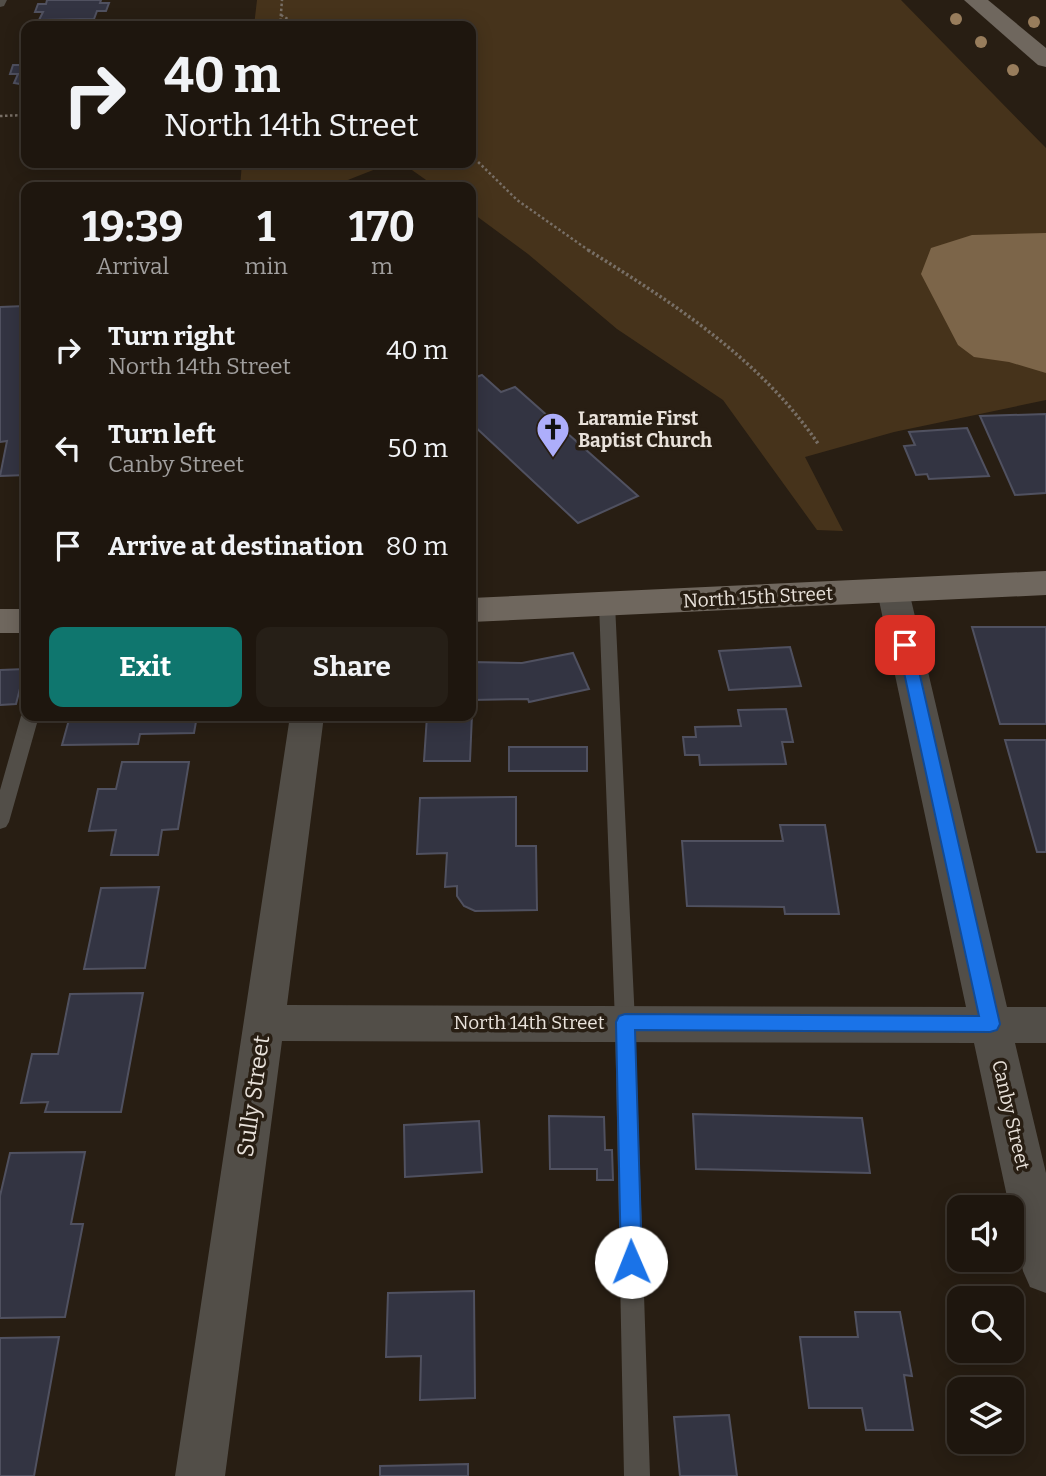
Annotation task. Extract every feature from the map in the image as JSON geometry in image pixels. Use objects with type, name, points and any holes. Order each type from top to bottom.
[{"type":"main road","points":[[975,0],[1046,60]]},
{"type":"main road","name":"North 15th Street","points":[[476,610],[1046,583]]},
{"type":"main road","points":[[0,621],[21,621]]},
{"type":"street","name":"Canby Street","points":[[893,591],[1046,1271]]},
{"type":"street","name":"Sully Street","points":[[200,1476],[306,721]]},
{"type":"street","name":"North 14th Street","points":[[263,1023],[1046,1025]]},
{"type":"lane","points":[[607,604],[625,1022],[637,1476]]},
{"type":"lane","points":[[0,822],[29,721]]},
{"type":"path","points":[[280,21],[282,0]]},
{"type":"path","points":[[281,15],[291,21]]},
{"type":"path","points":[[0,116],[21,115]]},
{"type":"path","points":[[476,160],[518,200],[576,242],[665,299],[747,362],[805,421],[819,444]]},
{"type":"shaded area","points":[[257,0],[901,0],[1046,148],[1046,400],[894,432],[805,457],[843,531],[817,530],[723,400],[617,329],[528,254],[476,216],[476,182],[429,182],[409,168],[476,168],[476,21],[255,21]]},
{"type":"shaded area","points":[[242,168],[378,168],[343,182],[240,182]]},
{"type":"shaded area","points":[[1046,233],[1046,373],[1009,362],[974,357],[958,345],[921,274],[931,248],[972,235]]},
{"type":"building","points":[[47,0],[101,0],[100,3],[109,3],[106,11],[97,11],[94,19],[39,20],[43,12],[35,12],[38,4],[46,4]]},
{"type":"building","points":[[13,65],[21,65],[21,84],[14,83],[18,74],[10,74]]},
{"type":"building","points":[[21,306],[21,475],[0,476],[7,441],[0,442],[0,307]]},
{"type":"building","name":"Laramie First Baptist Church","points":[[482,375],[501,392],[515,387],[638,496],[578,523],[476,428],[476,377]]},
{"type":"building","points":[[1046,414],[1046,493],[1015,495],[980,416]]},
{"type":"building","points":[[967,428],[989,476],[929,479],[927,474],[916,475],[904,446],[915,445],[909,432]]},
{"type":"building","points":[[972,627],[1046,627],[1046,724],[1000,724]]},
{"type":"building","points":[[790,647],[801,686],[729,690],[719,651]]},
{"type":"building","points":[[573,653],[589,689],[529,702],[528,699],[476,700],[476,662],[522,663]]},
{"type":"building","points":[[21,669],[21,685],[16,704],[0,705],[0,670]]},
{"type":"building","points":[[786,709],[793,742],[782,742],[786,764],[700,765],[699,755],[685,755],[683,737],[696,737],[695,727],[741,726],[738,710]]},
{"type":"building","points":[[69,721],[196,721],[194,733],[140,734],[138,744],[62,745]]},
{"type":"building","points":[[427,721],[472,721],[470,761],[424,761]]},
{"type":"building","points":[[1005,740],[1046,740],[1046,852],[1037,852]]},
{"type":"building","points":[[509,747],[587,747],[587,771],[509,771]]},
{"type":"building","points":[[122,762],[189,762],[178,829],[162,830],[158,855],[111,855],[116,830],[89,831],[98,789],[116,789]]},
{"type":"building","points":[[516,797],[516,846],[536,846],[537,910],[475,911],[464,906],[457,896],[457,886],[445,887],[447,853],[417,854],[420,798]]},
{"type":"building","points":[[780,825],[825,825],[839,914],[785,914],[784,907],[687,906],[682,841],[783,841]]},
{"type":"building","points":[[159,887],[145,968],[84,969],[101,888]]},
{"type":"building","points":[[143,993],[121,1112],[45,1112],[48,1102],[21,1103],[32,1054],[58,1054],[70,994]]},
{"type":"building","points":[[693,1114],[862,1118],[870,1173],[696,1169]]},
{"type":"building","points":[[549,1116],[604,1117],[605,1150],[612,1150],[613,1180],[597,1180],[597,1169],[550,1169]]},
{"type":"building","points":[[479,1121],[482,1172],[405,1177],[404,1125]]},
{"type":"building","points":[[85,1152],[71,1224],[83,1224],[65,1317],[0,1318],[0,1196],[10,1153]]},
{"type":"building","points":[[474,1291],[475,1398],[420,1400],[421,1356],[386,1357],[388,1293]]},
{"type":"building","points":[[855,1312],[900,1312],[912,1376],[904,1375],[913,1430],[866,1430],[862,1408],[809,1408],[800,1337],[858,1337]]},
{"type":"building","points":[[59,1337],[34,1476],[0,1476],[0,1338]]},
{"type":"building","points":[[729,1415],[737,1476],[680,1476],[674,1417]]},
{"type":"building","points":[[468,1464],[468,1476],[380,1476],[380,1466]]},
{"type":"place","name":"Laramie First Baptist Church","points":[[553,459]]},
{"type":"route","points":[[631,1262],[625,1022],[990,1024],[905,645]]}]
